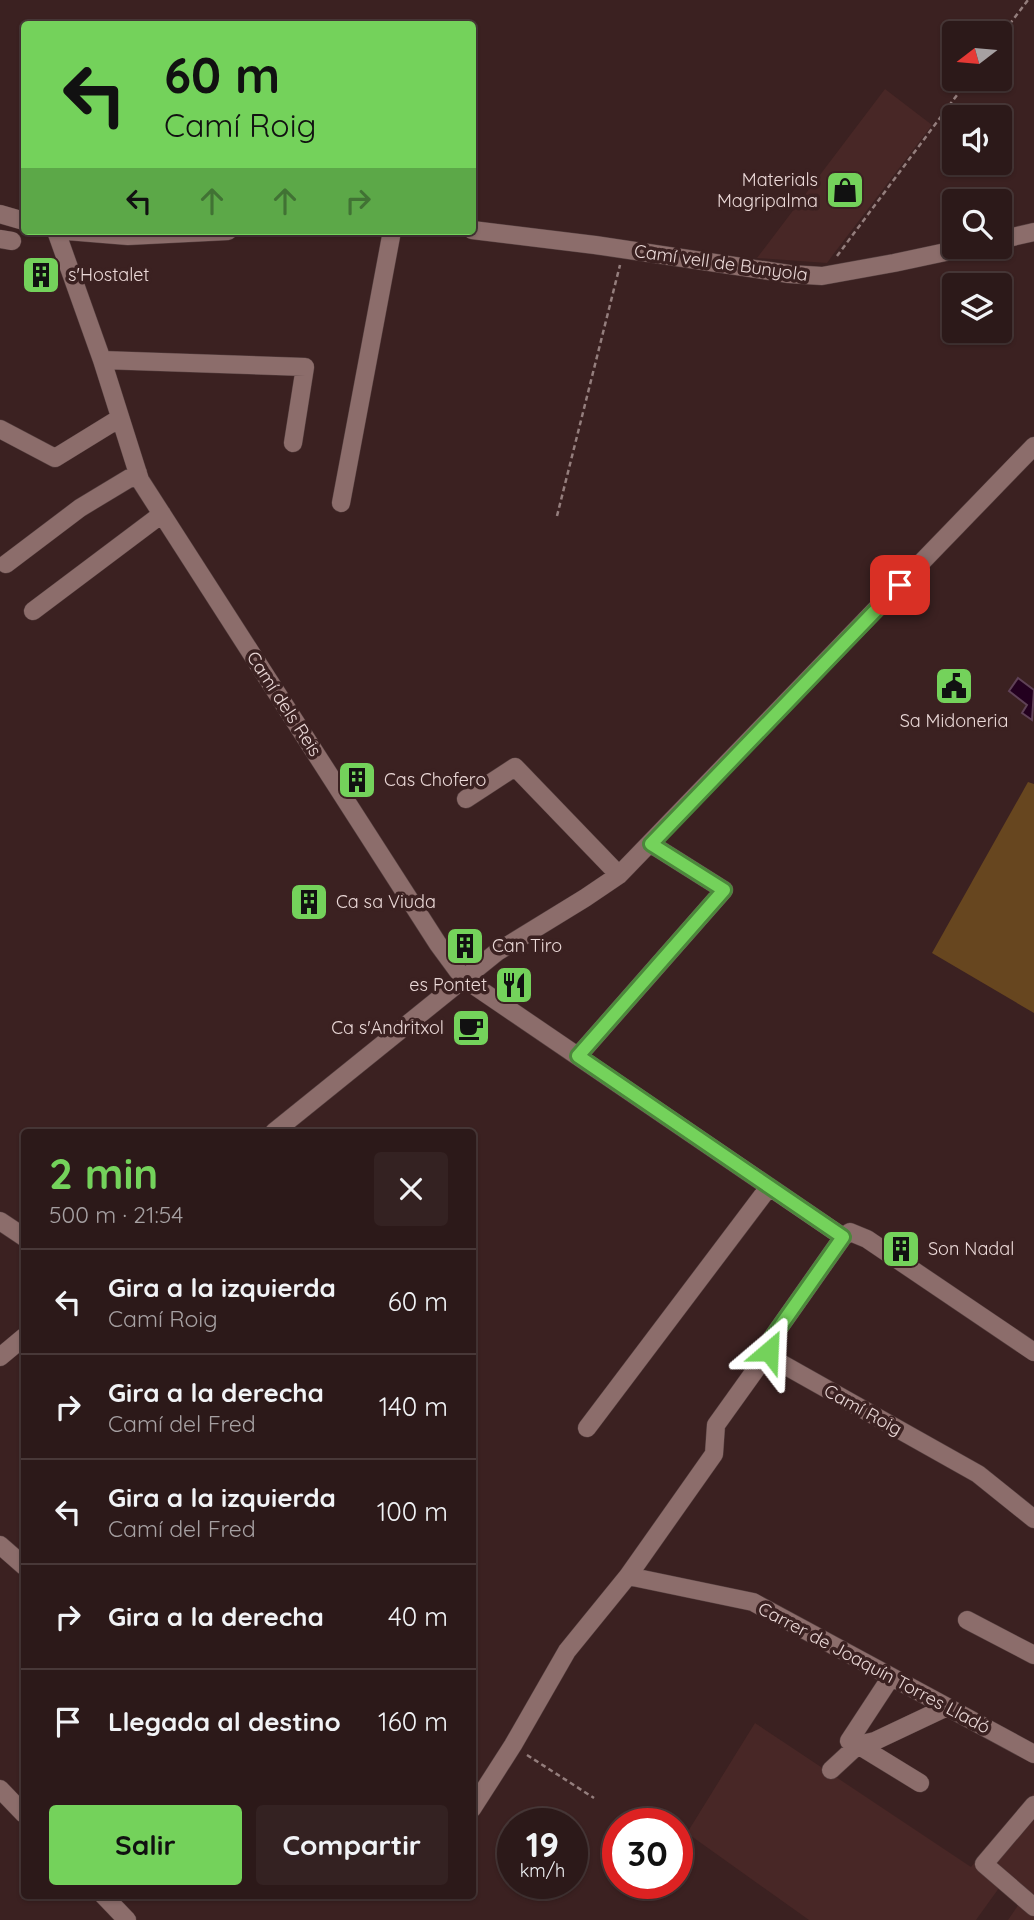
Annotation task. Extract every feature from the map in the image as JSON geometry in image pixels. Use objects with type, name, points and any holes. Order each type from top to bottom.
[{"type":"street","points":[[0,214],[21,220]]},
{"type":"street","name":"Camí vell de Bunyola","points":[[476,230],[789,274],[822,276],[942,253]]},
{"type":"street","points":[[1012,237],[1034,232]]},
{"type":"street","name":"Camí dels Reis","points":[[57,235],[102,360],[138,473],[438,944],[463,978]]},
{"type":"street","points":[[116,235],[148,235]]},
{"type":"street","points":[[341,503],[390,235]]},
{"type":"street","points":[[102,360],[305,367],[293,443]]},
{"type":"street","points":[[0,429],[55,458],[120,418]]},
{"type":"street","points":[[278,1129],[497,952],[619,875],[1034,446]]},
{"type":"street","points":[[6,564],[80,508],[138,473]]},
{"type":"street","points":[[33,611],[162,514]]},
{"type":"street","points":[[466,799],[515,767],[619,875]]},
{"type":"street","points":[[578,1056],[724,890],[651,844]]},
{"type":"street","points":[[463,978],[843,1237]]},
{"type":"street","points":[[587,1428],[769,1187]]},
{"type":"street","points":[[0,1221],[21,1235]]},
{"type":"street","points":[[476,1803],[567,1651],[628,1576],[714,1454],[716,1425],[769,1351],[772,1338],[843,1237],[850,1233],[867,1239],[1034,1352]]},
{"type":"street","points":[[0,1357],[21,1340]]},
{"type":"street","name":"Camí Roig","points":[[769,1351],[777,1361],[978,1474],[1034,1519]]},
{"type":"street","points":[[0,1545],[21,1563]]},
{"type":"street","name":"Carrer de Joaquín Torres Lladó","points":[[628,1576],[753,1602],[1034,1754]]},
{"type":"street","points":[[967,1620],[1034,1655]]},
{"type":"street","points":[[891,1677],[849,1741],[920,1783]]},
{"type":"street","points":[[831,1770],[858,1745],[895,1733],[914,1721],[947,1707]]},
{"type":"street","points":[[0,1789],[21,1811]]},
{"type":"street","points":[[1034,1805],[984,1864],[1034,1907]]},
{"type":"street","points":[[107,1899],[127,1920]]},
{"type":"path","points":[[1012,21],[1028,0]]},
{"type":"path","points":[[822,276],[960,91]]},
{"type":"path","points":[[557,516],[624,249]]},
{"type":"path","points":[[513,1745],[594,1798]]},
{"type":"shaded area","name":"Materials Magripalma","points":[[885,89],[932,125],[827,263],[757,258]]},
{"type":"shaded area","points":[[1018,678],[1034,690],[1032,720],[1022,713],[1027,705],[1009,691]]},
{"type":"shaded area","points":[[1028,782],[1034,784],[1034,1013],[932,953]]},
{"type":"shaded area","points":[[755,1723],[971,1867],[1034,1793],[1034,1920],[1008,1920],[1019,1904],[999,1888],[976,1920],[809,1920],[693,1837],[693,1823]]},
{"type":"place","name":"Materials Magripalma","points":[[845,190]]},
{"type":"place","name":"s'Hostalet","points":[[41,275]]},
{"type":"place","name":"Sa Midoneria","points":[[954,686]]},
{"type":"place","name":"Cas Chofero","points":[[357,780]]},
{"type":"place","name":"Ca sa Viuda","points":[[309,902]]},
{"type":"place","name":"Can Tiro","points":[[465,946]]},
{"type":"place","name":"es Pontet","points":[[514,985]]},
{"type":"place","name":"Ca s'Andritxol","points":[[471,1028]]},
{"type":"place","name":"Son Nadal","points":[[901,1249]]},
{"type":"route","points":[[769,1351],[772,1338],[843,1237],[578,1056],[724,890],[651,844],[900,585]]}]
